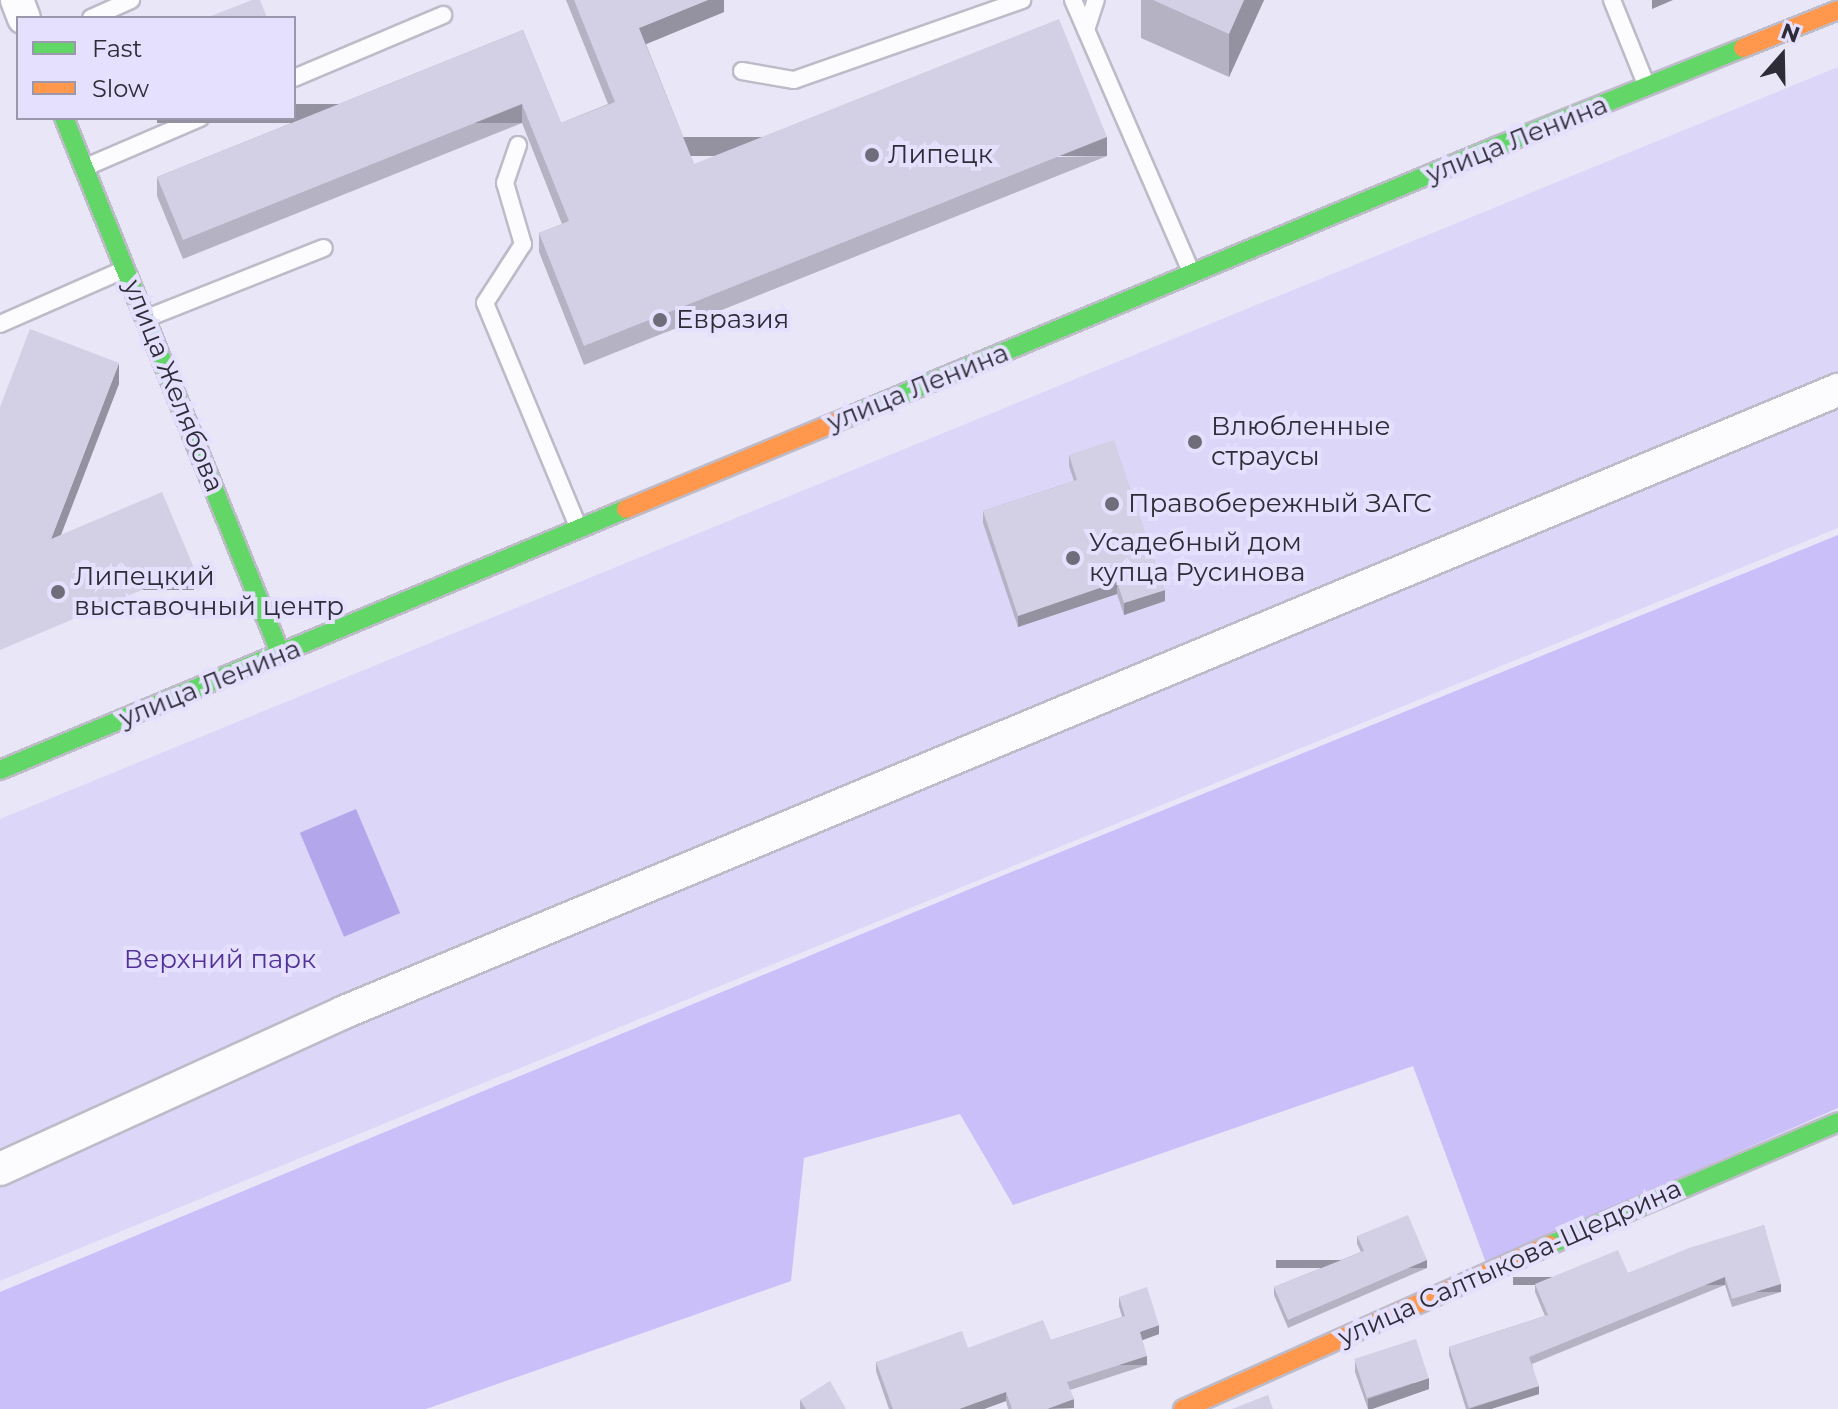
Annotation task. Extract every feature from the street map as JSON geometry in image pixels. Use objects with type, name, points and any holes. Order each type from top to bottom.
[{"type":"street","name":"улица Ленина","points":[[0,770],[1193,276],[1495,147],[1838,10]]},
{"type":"street","name":"улица Желябова","points":[[65,120],[281,655]]},
{"type":"street","points":[[0,1169],[342,1013],[1838,390]]},
{"type":"street","name":"улица Салтыкова-Щедрина","points":[[1183,1409],[1656,1197],[1838,1122]]},
{"type":"lane","points":[[95,16],[131,0]]},
{"type":"lane","points":[[742,71],[794,80],[1022,0]]},
{"type":"lane","points":[[1073,0],[1193,276]]},
{"type":"lane","points":[[1086,30],[1096,0]]},
{"type":"lane","points":[[1612,0],[1648,87]]},
{"type":"lane","points":[[296,77],[443,15]]},
{"type":"lane","points":[[84,167],[195,120]]},
{"type":"lane","points":[[518,145],[505,183],[523,244],[485,303],[579,528]]},
{"type":"lane","points":[[146,319],[324,248]]},
{"type":"lane","points":[[0,324],[125,269]]},
{"type":"green space","name":"Верхний парк","points":[[1838,67],[1838,528],[0,1281],[0,819]]},
{"type":"shaded area","points":[[1838,535],[1838,1108],[1486,1263],[1413,1066],[1013,1205],[960,1114],[804,1158],[791,1281],[426,1409],[0,1409],[0,1292],[982,884]]},
{"type":"shaded area","points":[[356,809],[400,913],[344,937],[300,833]]},
{"type":"building","points":[[252,0],[260,0],[266,16],[211,16]]},
{"type":"building","points":[[574,0],[708,0],[639,28],[694,164],[1059,19],[1107,137],[584,346],[539,233],[569,221],[522,104],[183,240],[157,177],[523,30],[561,123],[615,102]]},
{"type":"building","points":[[1153,0],[1244,0],[1229,34]]},
{"type":"building","points":[[30,329],[119,363],[51,539],[162,492],[194,568],[0,650],[0,407]]},
{"type":"building","name":"Усадебный дом купца Русинова","points":[[1114,440],[1165,590],[1124,603],[1117,582],[1018,616],[983,511],[1077,480],[1069,455]]},
{"type":"building","points":[[1408,1215],[1427,1260],[1288,1320],[1274,1287],[1364,1251],[1357,1236]]},
{"type":"building","points":[[1764,1225],[1781,1284],[1732,1299],[1725,1277],[1529,1357],[1539,1386],[1469,1408],[1449,1347],[1548,1315],[1535,1284],[1618,1250],[1628,1273],[1689,1248]]},
{"type":"building","points":[[1147,1287],[1159,1325],[1140,1332],[1147,1356],[1067,1382],[1074,1399],[1047,1409],[1012,1409],[1006,1392],[959,1409],[893,1409],[876,1362],[962,1331],[968,1348],[1043,1320],[1051,1340],[1125,1316],[1119,1297]]},
{"type":"building","points":[[1416,1339],[1429,1378],[1367,1398],[1354,1359]]},
{"type":"building","points":[[830,1381],[846,1409],[806,1409],[800,1400]]},
{"type":"building","points":[[1268,1395],[1273,1409],[1232,1409]]},
{"type":"traffic: fast","points":[[848,417],[1495,147],[1743,48]]},
{"type":"traffic: fast","points":[[65,120],[281,655]]},
{"type":"traffic: fast","points":[[0,770],[626,509]]},
{"type":"traffic: fast","points":[[1550,1245],[1838,1122]]},
{"type":"traffic: slow","points":[[1743,48],[1838,10]]},
{"type":"traffic: slow","points":[[626,509],[848,417]]},
{"type":"traffic: slow","points":[[1183,1409],[1550,1245]]},
{"type":"place","name":"Липецк","points":[[872,155]]},
{"type":"place","name":"Евразия","points":[[660,320]]},
{"type":"place","name":"Влюбленные страусы","points":[[1195,442]]},
{"type":"place","name":"Правобережный ЗАГС","points":[[1112,504]]},
{"type":"place","name":"Усадебный дом купца Русинова","points":[[1073,558]]},
{"type":"place","name":"Липецкий выставочный центр","points":[[58,592]]}]
